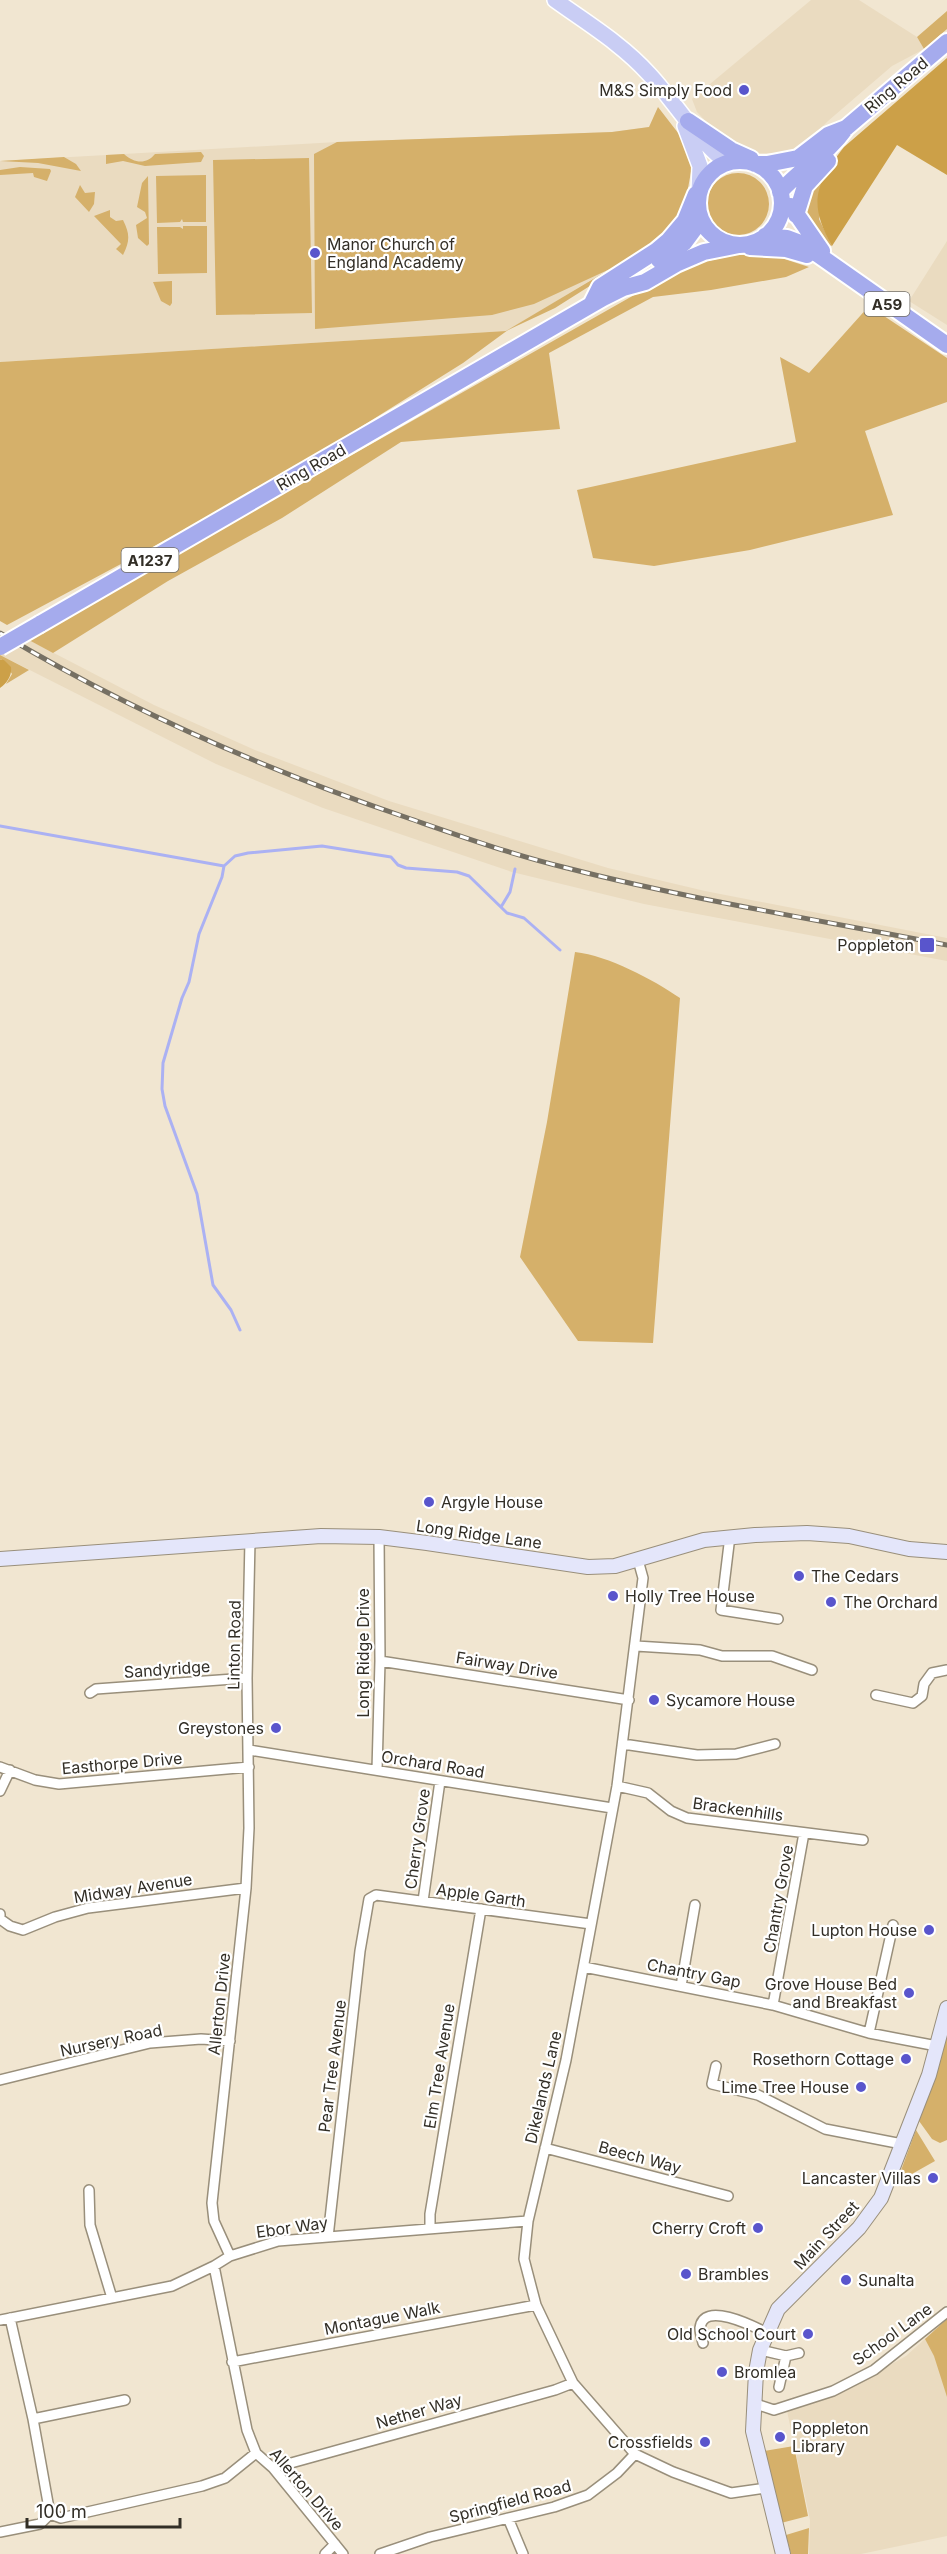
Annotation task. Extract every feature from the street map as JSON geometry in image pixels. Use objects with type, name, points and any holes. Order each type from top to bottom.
[{"type":"highway","name":"Ring Road","points":[[781,192],[800,171],[834,145],[846,128],[947,42]]},
{"type":"highway","points":[[796,215],[803,189],[810,178],[892,89]]},
{"type":"highway","points":[[685,118],[731,150],[759,164],[768,172],[781,192],[779,217],[765,236],[756,241],[734,246]]},
{"type":"highway","name":"Ring Road","points":[[759,164],[798,158],[828,135],[846,128]]},
{"type":"highway","points":[[591,305],[600,287],[656,251],[675,233],[685,221],[699,188],[707,176],[727,163],[736,161],[759,164]]},
{"type":"highway","points":[[699,188],[701,220],[716,237],[734,246],[786,249],[829,260]]},
{"type":"highway","name":"A59","points":[[781,192],[829,260]]},
{"type":"highway","name":"Ring Road","points":[[623,288],[639,272],[684,243],[701,220]]},
{"type":"highway","name":"A59","points":[[765,236],[795,240],[829,260],[855,282],[947,345]]},
{"type":"highway","name":"Ring Road","points":[[0,647],[591,305],[623,288],[645,282],[676,264],[704,252],[734,246]]},
{"type":"main road","points":[[555,0],[624,50],[648,73],[712,152],[727,163]]},
{"type":"main road","points":[[685,118],[700,166],[699,188]]},
{"type":"street","name":"Long Ridge Lane","points":[[0,1559],[321,1536],[379,1538],[588,1567],[615,1566],[704,1540],[730,1536],[807,1533],[849,1536],[909,1550],[947,1552]]},
{"type":"street","points":[[730,1536],[721,1610],[778,1619]]},
{"type":"street","name":"Long Ridge Drive","points":[[377,1770],[380,1661],[379,1538]]},
{"type":"street","name":"Linton Road","points":[[249,1750],[247,1678],[250,1540]]},
{"type":"street","name":"Dikelands Lane","points":[[638,1560],[644,1578],[623,1744],[584,1967],[566,2060],[528,2221],[524,2259],[536,2305],[573,2383],[635,2454],[673,2472],[731,2493],[766,2488]]},
{"type":"street","points":[[636,1646],[699,1650],[722,1656],[772,1656],[812,1670]]},
{"type":"street","name":"Fairway Drive","points":[[380,1661],[629,1700]]},
{"type":"street","points":[[876,1695],[913,1703],[922,1696],[927,1678],[932,1672],[947,1670]]},
{"type":"street","name":"Sandyridge","points":[[90,1693],[96,1689],[247,1678]]},
{"type":"street","points":[[623,1744],[707,1755],[736,1754],[775,1744]]},
{"type":"street","name":"Orchard Road","points":[[249,1750],[612,1808]]},
{"type":"street","name":"Allerton Drive","points":[[231,2256],[214,2221],[212,2204],[246,1888],[249,1750]]},
{"type":"street","name":"Easthorpe Drive","points":[[5,1769],[35,1780],[59,1784],[249,1767]]},
{"type":"street","points":[[0,1791],[5,1769]]},
{"type":"street","name":"Cherry Grove","points":[[423,1901],[440,1781]]},
{"type":"street","name":"Brackenhills","points":[[616,1786],[648,1793],[671,1811],[687,1818],[863,1840]]},
{"type":"street","name":"Chantry Grove","points":[[773,2005],[804,1833]]},
{"type":"street","name":"Midway Avenue","points":[[0,1914],[0,1919],[10,1926],[23,1930],[55,1917],[88,1908],[246,1888]]},
{"type":"street","name":"Apple Garth","points":[[369,1899],[376,1895],[591,1924]]},
{"type":"street","name":"Pear Tree Avenue","points":[[328,2237],[360,1951],[369,1899]]},
{"type":"street","points":[[681,1986],[695,1905]]},
{"type":"street","name":"Elm Tree Avenue","points":[[430,2228],[430,2214],[481,1909]]},
{"type":"street","points":[[869,2032],[893,1925]]},
{"type":"street","name":"Chantry Gap","points":[[584,1967],[773,2005],[869,2032],[937,2046]]},
{"type":"street","name":"Main Street","points":[[783,2554],[753,2431],[753,2403],[760,2350],[778,2308],[859,2228],[881,2198],[929,2075],[947,2008]]},
{"type":"street","name":"Nursery Road","points":[[0,2080],[150,2043],[201,2039],[230,2041]]},
{"type":"street","points":[[716,2066],[712,2084],[758,2095],[825,2129],[902,2144]]},
{"type":"street","name":"Beech Way","points":[[544,2148],[728,2196]]},
{"type":"street","points":[[89,2190],[90,2225],[112,2298]]},
{"type":"street","name":"Ebor Way","points":[[5,2319],[172,2286],[231,2256],[278,2241],[528,2221]]},
{"type":"street","name":"Allerton Drive","points":[[214,2266],[246,2430],[256,2453],[273,2468],[343,2554]]},
{"type":"street","name":"Montague Walk","points":[[232,2362],[536,2305]]},
{"type":"street","name":"School Lane","points":[[753,2403],[774,2410],[832,2391],[874,2370],[947,2312]]},
{"type":"street","points":[[703,2343],[700,2328],[703,2321],[714,2316],[738,2318],[767,2332]]},
{"type":"street","points":[[5,2319],[33,2419],[50,2514]]},
{"type":"street","points":[[760,2350],[786,2356],[799,2353]]},
{"type":"street","points":[[779,2387],[786,2356]]},
{"type":"street","name":"Nether Way","points":[[273,2468],[555,2390],[573,2383]]},
{"type":"street","points":[[33,2419],[125,2400]]},
{"type":"street","points":[[50,2514],[61,2518],[202,2486],[225,2478],[256,2453]]},
{"type":"street","name":"Springfield Road","points":[[380,2554],[386,2550],[430,2537],[588,2495],[617,2473],[635,2454]]},
{"type":"street","points":[[0,2532],[40,2524],[50,2514]]},
{"type":"street","points":[[508,2518],[522,2554]]},
{"type":"street","points":[[325,2554],[335,2544]]},
{"type":"shaded area","points":[[811,0],[859,0],[917,37],[924,49],[892,66],[828,121],[803,146],[783,153],[756,153],[719,135],[697,112],[692,99]]},
{"type":"shaded area","points":[[947,11],[947,29],[924,49],[917,37]]},
{"type":"shaded area","points":[[947,58],[947,175],[897,145],[832,246],[820,218],[818,195],[821,184],[834,160],[844,147]]},
{"type":"shaded area","points":[[658,107],[682,138],[692,166],[687,194],[676,220],[642,253],[555,308],[508,330],[463,363],[340,440],[203,520],[7,625],[0,621],[0,362],[506,331],[610,269],[534,304],[492,315],[315,329],[314,154],[337,142],[612,132],[649,127]]},
{"type":"shaded area","name":"Manor Church of England Academy","points":[[649,127],[617,264],[507,331],[0,362],[0,161],[337,142],[612,132]]},
{"type":"shaded area","points":[[201,152],[204,156],[201,162],[145,166],[123,161],[106,164],[106,155],[124,154],[140,162],[148,160],[155,154]]},
{"type":"shaded area","points":[[64,157],[76,164],[81,171],[38,163],[0,161]]},
{"type":"shaded area","points":[[309,158],[312,313],[216,315],[213,160]]},
{"type":"shaded area","points":[[832,163],[819,219],[832,246],[813,234],[807,221],[803,197]]},
{"type":"shaded area","points":[[20,167],[50,169],[51,171],[47,181],[34,177],[33,173],[0,175],[0,170]]},
{"type":"shaded area","points":[[738,173],[750,175],[760,182],[767,192],[769,204],[767,216],[760,226],[750,233],[738,235],[726,233],[716,226],[709,216],[707,204],[709,192],[716,182],[726,175]]},
{"type":"shaded area","points":[[206,175],[206,222],[183,222],[182,219],[180,222],[157,223],[156,176]]},
{"type":"shaded area","points":[[148,176],[149,244],[147,246],[138,238],[136,225],[147,218],[145,212],[137,207],[142,183]]},
{"type":"shaded area","points":[[80,185],[85,193],[95,192],[94,204],[89,212],[75,197]]},
{"type":"shaded area","points":[[110,210],[110,217],[116,221],[123,220],[127,229],[128,241],[123,255],[116,249],[121,244],[94,216]]},
{"type":"shaded area","points":[[183,226],[207,226],[207,273],[158,274],[157,227],[183,229]]},
{"type":"shaded area","points":[[947,241],[947,325],[909,301]]},
{"type":"shaded area","points":[[736,255],[772,255],[809,267],[786,277],[653,297],[549,353],[560,429],[401,442],[282,518],[168,581],[53,653],[27,639],[666,277],[703,262]]},
{"type":"shaded area","points":[[172,281],[170,306],[161,301],[153,282]]},
{"type":"shaded area","points":[[869,306],[947,358],[947,402],[865,431],[893,515],[750,550],[654,566],[593,558],[577,490],[796,442],[780,357],[809,373]]},
{"type":"shaded area","points":[[27,639],[154,705],[255,750],[389,801],[608,868],[705,891],[947,938],[947,961],[644,904],[512,872],[323,808],[216,764],[0,655]]},
{"type":"shaded area","points":[[0,655],[29,670],[6,684],[12,674],[3,659],[0,660]]},
{"type":"shaded area","points":[[3,659],[11,667],[11,673],[0,688],[0,660]]},
{"type":"shaded area","points":[[575,952],[602,958],[630,969],[680,998],[653,1343],[578,1341],[520,1257],[547,1122]]},
{"type":"shaded area","points":[[947,2036],[947,2140],[940,2143],[932,2139],[919,2121]]},
{"type":"shaded area","points":[[916,2130],[935,2161],[903,2179],[900,2173]]},
{"type":"shaded area","points":[[947,2319],[947,2536],[861,2554],[809,2554],[810,2520],[787,2411],[849,2388],[906,2356]]},
{"type":"shaded area","points":[[947,2319],[947,2397],[934,2356],[925,2339]]},
{"type":"shaded area","points":[[794,2446],[808,2516],[781,2523],[764,2451]]},
{"type":"shaded area","points":[[809,2528],[808,2554],[791,2554],[786,2535]]},
{"type":"waterway","points":[[0,826],[224,866],[235,856],[248,853],[322,846],[391,857],[398,865],[406,868],[457,872],[469,876],[507,913],[524,918],[560,950]]},
{"type":"waterway","points":[[224,866],[222,877],[199,934],[189,982],[163,1063],[162,1089],[165,1106],[197,1194],[213,1285],[231,1310],[240,1330]]},
{"type":"waterway","points":[[501,907],[510,892],[515,869]]},
{"type":"railway","points":[[0,633],[98,688],[250,759],[302,780],[487,845],[547,863],[661,890],[947,945]]},
{"type":"place","name":"M&S Simply Food","points":[[744,90]]},
{"type":"place","name":"Manor Church of England Academy","points":[[315,253]]},
{"type":"place","name":"Poppleton","points":[[927,945]]},
{"type":"place","name":"Argyle House","points":[[429,1502]]},
{"type":"place","name":"The Cedars","points":[[799,1576]]},
{"type":"place","name":"Holly Tree House","points":[[613,1596]]},
{"type":"place","name":"The Orchard","points":[[831,1602]]},
{"type":"place","name":"Sycamore House","points":[[654,1700]]},
{"type":"place","name":"Greystones","points":[[276,1728]]},
{"type":"place","name":"Lupton House","points":[[929,1930]]},
{"type":"place","name":"Grove House Bed and Breakfast","points":[[909,1993]]},
{"type":"place","name":"Rosethorn Cottage","points":[[906,2059]]},
{"type":"place","name":"Lime Tree House","points":[[861,2087]]},
{"type":"place","name":"Lancaster Villas","points":[[933,2178]]},
{"type":"place","name":"Cherry Croft","points":[[758,2228]]},
{"type":"place","name":"Brambles","points":[[686,2274]]},
{"type":"place","name":"Sunalta","points":[[846,2280]]},
{"type":"place","name":"Old School Court","points":[[808,2334]]},
{"type":"place","name":"Bromlea","points":[[722,2372]]},
{"type":"place","name":"Poppleton Library","points":[[780,2437]]},
{"type":"place","name":"Crossfields","points":[[705,2442]]}]
